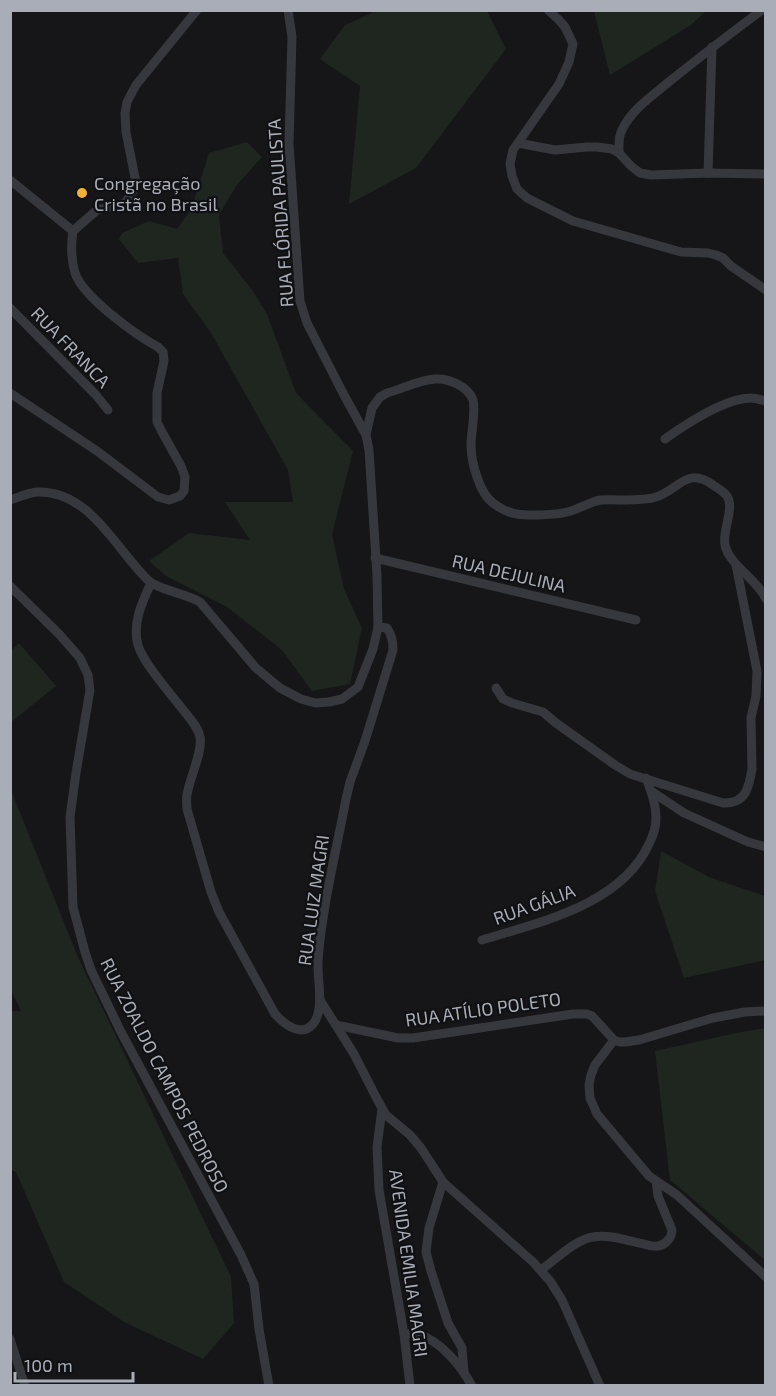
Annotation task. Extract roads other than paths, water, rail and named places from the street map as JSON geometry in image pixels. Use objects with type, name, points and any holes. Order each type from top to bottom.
[{"type":"street","points":[[10,393],[97,451],[158,497],[169,500],[180,496],[184,491],[186,485],[183,471],[157,422],[157,393],[165,361],[164,355],[158,347],[101,306],[81,283],[75,274],[71,245],[73,231],[97,210],[124,203],[132,193],[136,183],[126,132],[127,102],[136,85],[197,10]]},
{"type":"street","name":"RUA FLÓRIDA PAULISTA","points":[[288,10],[292,37],[289,144],[300,301],[307,323],[366,435]]},
{"type":"street","points":[[548,10],[565,27],[573,44],[569,62],[559,84],[518,143],[511,157],[512,176],[517,189],[527,198],[573,221],[681,252],[716,255],[765,290]]},
{"type":"street","points":[[619,153],[621,130],[632,115],[648,99],[712,47],[762,10]]},
{"type":"street","points":[[708,173],[712,47]]},
{"type":"street","points":[[518,143],[555,150],[597,147],[612,149],[640,173],[651,175],[765,174]]},
{"type":"street","points":[[10,180],[73,231]]},
{"type":"street","name":"RUA FRANCA","points":[[10,308],[108,410]]},
{"type":"street","points":[[10,500],[34,492],[49,492],[76,502],[104,529],[151,583],[200,602],[256,668],[280,688],[301,699],[315,703],[342,699],[358,687],[373,649],[378,627],[369,450],[366,435],[372,408],[380,397],[387,393],[437,379],[457,384],[470,394],[473,402],[471,448],[475,470],[482,490],[496,506],[518,514],[559,514],[600,501],[656,497],[688,478],[700,478],[718,488],[729,500],[725,532],[726,547],[735,562],[762,591],[765,599]]},
{"type":"street","points":[[665,439],[699,417],[725,405],[751,398],[765,401]]},
{"type":"street","name":"RUA DEJULINA","points":[[375,558],[636,620]]},
{"type":"street","points":[[496,688],[503,699],[512,704],[543,712],[630,774],[723,803],[741,798],[748,788],[752,769],[751,718],[758,678],[735,562]]},
{"type":"street","points":[[151,583],[140,609],[137,644],[140,652],[200,734],[200,746],[187,797],[187,809],[219,912],[256,982],[282,1023],[299,1030],[311,1027],[317,1017],[320,1000]]},
{"type":"street","name":"RUA ZOALDO CAMPOS PEDROSO","points":[[10,586],[59,634],[80,658],[88,675],[90,690],[70,817],[73,907],[81,939],[91,970],[121,1032],[241,1255],[254,1284],[269,1386]]},
{"type":"street","name":"RUA LUIZ MAGRI","points":[[378,627],[387,628],[393,639],[393,650],[346,799],[323,919],[318,962],[320,1000],[354,1054],[386,1115],[405,1130],[443,1182],[542,1270],[562,1300],[600,1386]]},
{"type":"street","name":"RUA GÁLIA","points":[[482,940],[566,913],[610,889],[635,867],[654,833],[656,817],[646,778]]},
{"type":"street","points":[[651,791],[684,813],[748,842],[765,847]]},
{"type":"street","points":[[765,1011],[713,1018],[639,1040],[625,1042],[614,1040],[595,1065],[589,1085],[590,1098],[597,1114],[642,1168],[677,1195],[765,1277]]},
{"type":"street","name":"RUA ATÍLIO POLETO","points":[[336,1025],[398,1038],[413,1038],[573,1014],[587,1014],[592,1016],[614,1040]]},
{"type":"street","name":"AVENIDA EMILIA MAGRI","points":[[382,1109],[377,1148],[379,1190],[404,1334],[410,1386]]},
{"type":"street","points":[[542,1270],[584,1239],[594,1236],[658,1246],[667,1241],[672,1234],[671,1224],[658,1196],[656,1181]]},
{"type":"street","points":[[443,1182],[429,1228],[426,1252],[448,1323],[462,1348],[464,1372]]},
{"type":"street","points":[[404,1334],[417,1333],[432,1341],[452,1357],[472,1386]]},
{"type":"street","points":[[10,1339],[25,1386]]},
{"type":"place","name":"Congregação Cristã no Brasil","points":[[82,193]]}]
